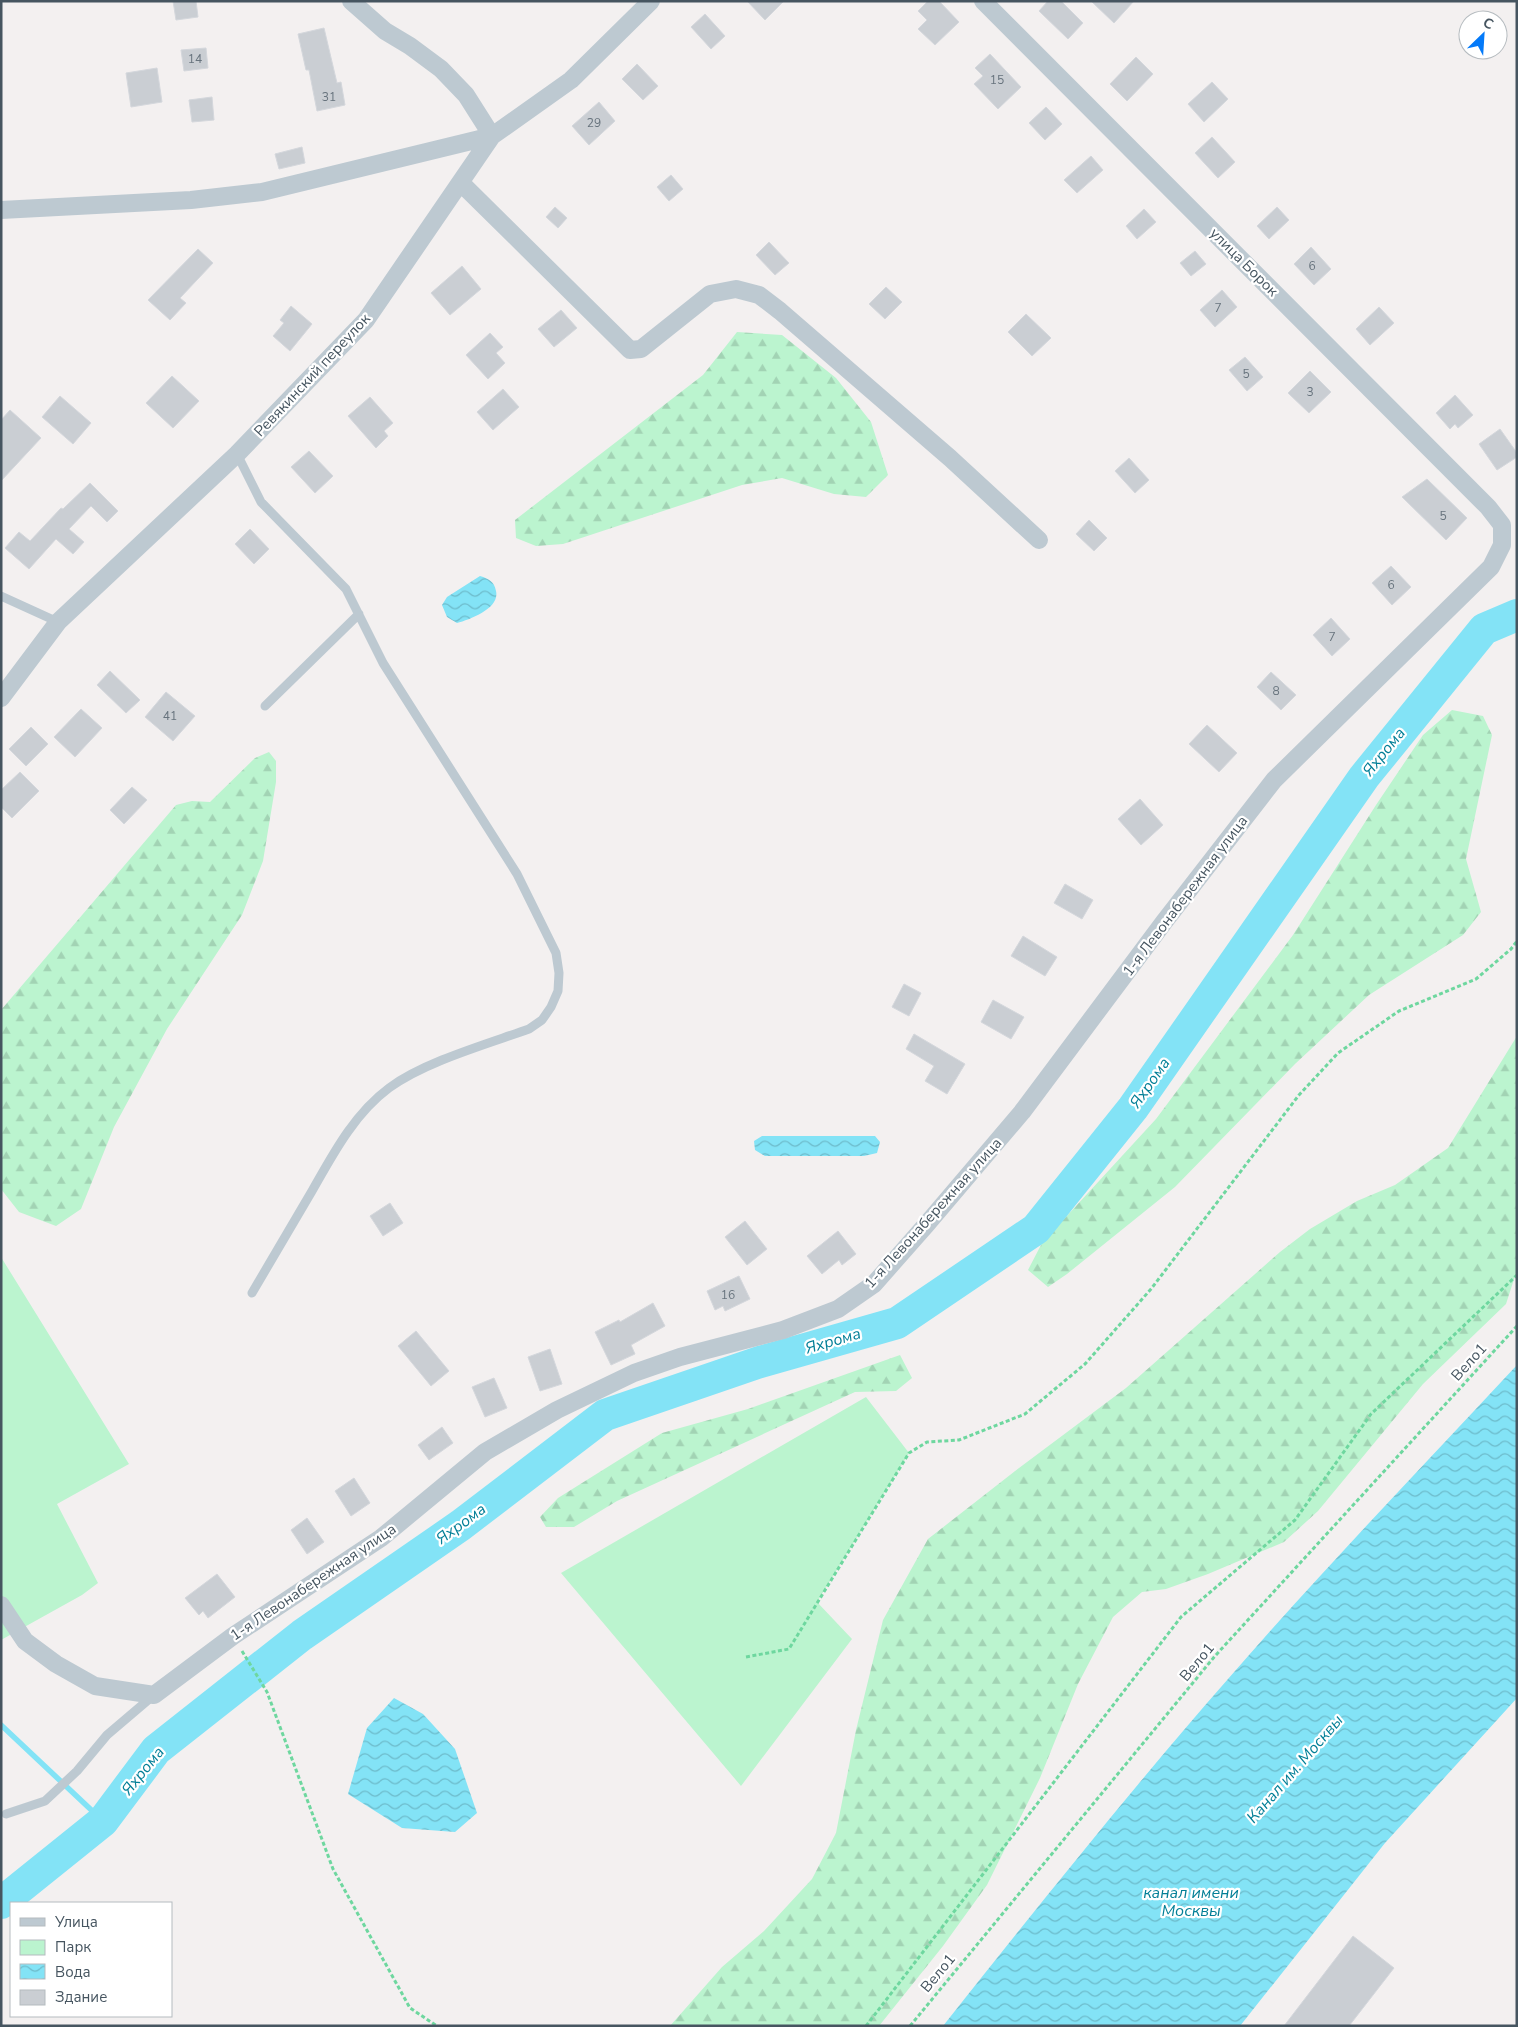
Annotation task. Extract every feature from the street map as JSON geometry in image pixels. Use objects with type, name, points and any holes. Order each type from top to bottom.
[{"type":"street","points":[[1,210],[191,200],[262,192],[492,136],[466,95],[441,69],[386,31],[352,1]]},
{"type":"street","name":"Ревякинский переулок","points":[[1,698],[58,622],[238,454],[366,320],[492,136],[571,80],[651,1]]},
{"type":"street","name":"улица Борок","points":[[983,1],[1488,507],[1502,525]]},
{"type":"street","points":[[461,182],[630,350],[641,350],[710,294],[736,289],[759,295],[950,458],[1039,540]]},
{"type":"street","name":"1-я Левонабережная улица","points":[[154,1695],[233,1636],[381,1538],[485,1452],[557,1410],[634,1373],[680,1357],[783,1330],[838,1309],[874,1284],[1022,1112],[1164,922],[1274,780],[1491,567],[1502,545],[1502,525]]},
{"type":"street","points":[[1,1605],[25,1641],[56,1664],[95,1686],[154,1695]]},
{"type":"lane","points":[[238,454],[261,502],[346,589],[383,664],[517,874],[556,953],[559,973],[558,991],[552,1007],[542,1020],[529,1029],[411,1075],[390,1087],[368,1105],[339,1144],[252,1293]]},
{"type":"lane","points":[[1,596],[58,622]]},
{"type":"lane","points":[[265,706],[359,614]]},
{"type":"lane","points":[[6,1814],[45,1801],[77,1771],[107,1735],[154,1695]]},
{"type":"path","points":[[746,1657],[789,1648],[909,1453],[927,1442],[959,1440],[1025,1414],[1085,1364],[1151,1289],[1298,1095],[1338,1053],[1399,1011],[1476,979],[1517,941]]},
{"type":"path","points":[[866,2026],[1181,1618],[1295,1520],[1371,1414],[1517,1275]]},
{"type":"path","name":"Вело1","points":[[910,2026],[1215,1656],[1517,1326]]},
{"type":"path","points":[[244,1653],[267,1692],[333,1869],[410,2008],[437,2026]]},
{"type":"green space","points":[[737,332],[782,335],[836,378],[871,422],[888,475],[866,497],[834,494],[782,478],[742,485],[563,544],[536,546],[516,538],[515,520],[703,375]]},
{"type":"green space","points":[[1452,710],[1483,716],[1492,735],[1466,859],[1481,912],[1463,935],[1369,995],[1295,1064],[1175,1187],[1067,1274],[1048,1287],[1028,1270],[1042,1243],[1156,1119],[1293,935],[1423,735]]},
{"type":"green space","points":[[269,752],[276,761],[276,782],[263,861],[242,915],[167,1029],[114,1127],[81,1209],[56,1226],[19,1212],[1,1189],[1,1010],[176,805],[192,801],[210,802],[255,758]]},
{"type":"green space","points":[[1517,1036],[1517,1270],[1506,1304],[1423,1384],[1318,1511],[1284,1542],[1208,1574],[1166,1589],[1142,1592],[1113,1617],[1078,1684],[1040,1778],[987,1885],[943,1946],[879,2026],[670,2026],[722,1967],[764,1931],[812,1879],[836,1833],[856,1730],[883,1620],[928,1539],[1126,1388],[1280,1252],[1310,1229],[1357,1201],[1395,1185],[1448,1148]]},
{"type":"green space","points":[[1,1257],[129,1464],[57,1504],[98,1583],[82,1595],[1,1640]]},
{"type":"green space","points":[[900,1355],[912,1378],[896,1391],[855,1392],[617,1501],[574,1527],[546,1527],[540,1517],[558,1498],[662,1433],[748,1409]]},
{"type":"green space","points":[[866,1397],[909,1453],[817,1602],[852,1639],[741,1786],[561,1573]]},
{"type":"water","points":[[480,576],[488,579],[494,585],[496,597],[494,603],[483,612],[457,623],[447,617],[442,605],[447,597]]},
{"type":"water","points":[[762,1136],[875,1136],[880,1142],[877,1153],[864,1156],[765,1156],[755,1150],[754,1141]]},
{"type":"water","name":"канал имени Москвы","points":[[1517,1365],[1517,1698],[1385,1843],[1240,2026],[943,2026],[1119,1808],[1228,1679],[1335,1560]]},
{"type":"water","points":[[394,1698],[423,1714],[455,1749],[477,1813],[455,1832],[402,1828],[348,1794],[367,1728]]},
{"type":"building","points":[[173,1],[196,1],[198,17],[176,20]]},
{"type":"building","points":[[747,1],[784,1],[765,20]]},
{"type":"building","points":[[928,1],[939,1],[959,22],[935,45],[918,29],[927,20],[918,11]]},
{"type":"building","points":[[1048,1],[1061,1],[1083,23],[1068,39],[1039,11]]},
{"type":"building","points":[[1091,1],[1134,1],[1114,23]]},
{"type":"building","points":[[705,14],[725,36],[711,49],[691,27]]},
{"type":"building","points":[[324,28],[337,83],[341,82],[345,105],[317,111],[309,70],[306,70],[298,34]]},
{"type":"building","points":[[206,48],[208,68],[184,71],[181,50]]},
{"type":"building","points":[[990,54],[1021,87],[998,109],[974,84],[983,76],[975,68]]},
{"type":"building","points":[[1136,57],[1153,74],[1127,101],[1110,84]]},
{"type":"building","points":[[637,64],[658,86],[643,100],[622,79]]},
{"type":"building","points":[[157,68],[162,102],[131,107],[126,73]]},
{"type":"building","points":[[1212,82],[1228,99],[1204,122],[1188,104]]},
{"type":"building","points":[[212,97],[214,120],[192,122],[189,100]]},
{"type":"building","points":[[599,102],[615,121],[589,145],[572,126]]},
{"type":"building","points":[[1046,107],[1062,124],[1045,140],[1029,123]]},
{"type":"building","points":[[1212,137],[1235,162],[1218,178],[1195,153]]},
{"type":"building","points":[[302,147],[305,163],[279,169],[275,154]]},
{"type":"building","points":[[1091,156],[1103,170],[1077,193],[1064,180]]},
{"type":"building","points":[[671,175],[683,189],[669,201],[657,187]]},
{"type":"building","points":[[555,207],[567,218],[558,228],[546,217]]},
{"type":"building","points":[[1277,207],[1289,220],[1269,239],[1257,226]]},
{"type":"building","points":[[1144,209],[1156,222],[1137,239],[1126,226]]},
{"type":"building","points":[[769,242],[789,263],[775,275],[756,255]]},
{"type":"building","points":[[1311,247],[1331,269],[1314,285],[1294,264]]},
{"type":"building","points":[[198,249],[213,263],[180,298],[186,303],[170,320],[148,300]]},
{"type":"building","points":[[1195,251],[1206,264],[1191,276],[1180,263]]},
{"type":"building","points":[[462,266],[481,289],[450,315],[431,293]]},
{"type":"building","points":[[886,287],[902,302],[885,319],[869,304]]},
{"type":"building","points":[[1222,290],[1237,307],[1215,327],[1200,310]]},
{"type":"building","points":[[291,306],[312,324],[290,351],[273,336],[284,323],[280,320]]},
{"type":"building","points":[[1379,307],[1394,323],[1370,345],[1356,329]]},
{"type":"building","points":[[561,310],[577,328],[554,347],[538,329]]},
{"type":"building","points":[[1026,314],[1051,338],[1032,356],[1008,332]]},
{"type":"building","points":[[490,333],[503,347],[496,353],[505,363],[488,379],[466,355]]},
{"type":"building","points":[[1245,357],[1263,377],[1247,391],[1229,370]]},
{"type":"building","points":[[1310,371],[1331,392],[1309,413],[1288,393]]},
{"type":"building","points":[[172,376],[199,401],[173,428],[146,403]]},
{"type":"building","points":[[503,389],[519,407],[493,430],[477,412]]},
{"type":"building","points":[[1455,395],[1473,415],[1458,428],[1455,424],[1450,429],[1436,413]]},
{"type":"building","points":[[60,396],[91,423],[73,444],[42,417]]},
{"type":"building","points":[[370,397],[393,423],[384,431],[388,436],[376,448],[348,416]]},
{"type":"building","points":[[10,410],[41,438],[1,481],[1,420]]},
{"type":"building","points":[[1500,429],[1517,453],[1517,457],[1497,470],[1479,444]]},
{"type":"building","points":[[309,451],[333,476],[315,493],[291,467]]},
{"type":"building","points":[[1129,458],[1149,480],[1135,493],[1115,471]]},
{"type":"building","points":[[1427,479],[1467,518],[1446,540],[1402,497]]},
{"type":"building","points":[[90,483],[118,511],[107,522],[91,506],[69,529],[84,542],[73,554],[56,539],[29,569],[5,548],[19,532],[30,541],[61,508],[63,509]]},
{"type":"building","points":[[1089,520],[1107,538],[1094,551],[1076,534]]},
{"type":"building","points":[[250,529],[269,549],[254,564],[235,544]]},
{"type":"building","points":[[1391,566],[1411,587],[1392,605],[1372,583]]},
{"type":"building","points":[[1331,618],[1350,639],[1332,656],[1313,635]]},
{"type":"building","points":[[110,671],[140,700],[126,713],[97,685]]},
{"type":"building","points":[[1271,672],[1296,695],[1281,710],[1257,687]]},
{"type":"building","points":[[166,692],[195,716],[173,741],[145,717]]},
{"type":"building","points":[[81,709],[102,728],[75,757],[54,737]]},
{"type":"building","points":[[1207,725],[1237,753],[1219,772],[1189,744]]},
{"type":"building","points":[[31,727],[48,744],[26,766],[9,749]]},
{"type":"building","points":[[20,772],[39,791],[12,818],[1,807],[1,790]]},
{"type":"building","points":[[132,787],[147,800],[124,824],[110,810]]},
{"type":"building","points":[[1140,799],[1163,825],[1141,845],[1118,819]]},
{"type":"building","points":[[1065,884],[1093,900],[1082,919],[1054,903]]},
{"type":"building","points":[[1023,936],[1057,957],[1045,976],[1011,956]]},
{"type":"building","points":[[904,984],[921,993],[909,1016],[892,1007]]},
{"type":"building","points":[[993,1000],[1024,1017],[1011,1039],[981,1022]]},
{"type":"building","points":[[914,1034],[965,1064],[947,1094],[925,1081],[934,1066],[906,1049]]},
{"type":"building","points":[[390,1203],[403,1223],[383,1236],[370,1216]]},
{"type":"building","points":[[745,1221],[767,1249],[747,1265],[725,1237]]},
{"type":"building","points":[[838,1231],[856,1254],[842,1265],[839,1260],[822,1274],[807,1256]]},
{"type":"building","points":[[739,1276],[750,1299],[725,1311],[723,1306],[715,1310],[707,1291]]},
{"type":"building","points":[[653,1303],[665,1326],[631,1345],[635,1354],[611,1365],[595,1332],[619,1320],[620,1322]]},
{"type":"building","points":[[416,1331],[449,1371],[431,1386],[398,1346]]},
{"type":"building","points":[[550,1349],[562,1384],[540,1391],[528,1357]]},
{"type":"building","points":[[494,1378],[507,1408],[485,1417],[472,1387]]},
{"type":"building","points":[[442,1427],[453,1443],[429,1460],[418,1445]]},
{"type":"building","points":[[354,1478],[370,1503],[351,1516],[335,1491]]},
{"type":"building","points":[[307,1518],[324,1542],[307,1554],[291,1530]]},
{"type":"building","points":[[217,1574],[235,1597],[208,1618],[203,1611],[199,1615],[185,1598]]},
{"type":"building","points":[[1353,1936],[1394,1968],[1349,2026],[1284,2026]]},
{"type":"waterway","name":"Яхрома","points":[[1,1903],[103,1821],[156,1750],[302,1635],[461,1525],[605,1415],[760,1362],[897,1323],[1036,1229],[1133,1108],[1364,777],[1484,629],[1517,615]]},
{"type":"waterway","points":[[1,1725],[103,1821]]},
{"type":"water label","name":"Канал им. Москвы","points":[[1295,1769]]}]
